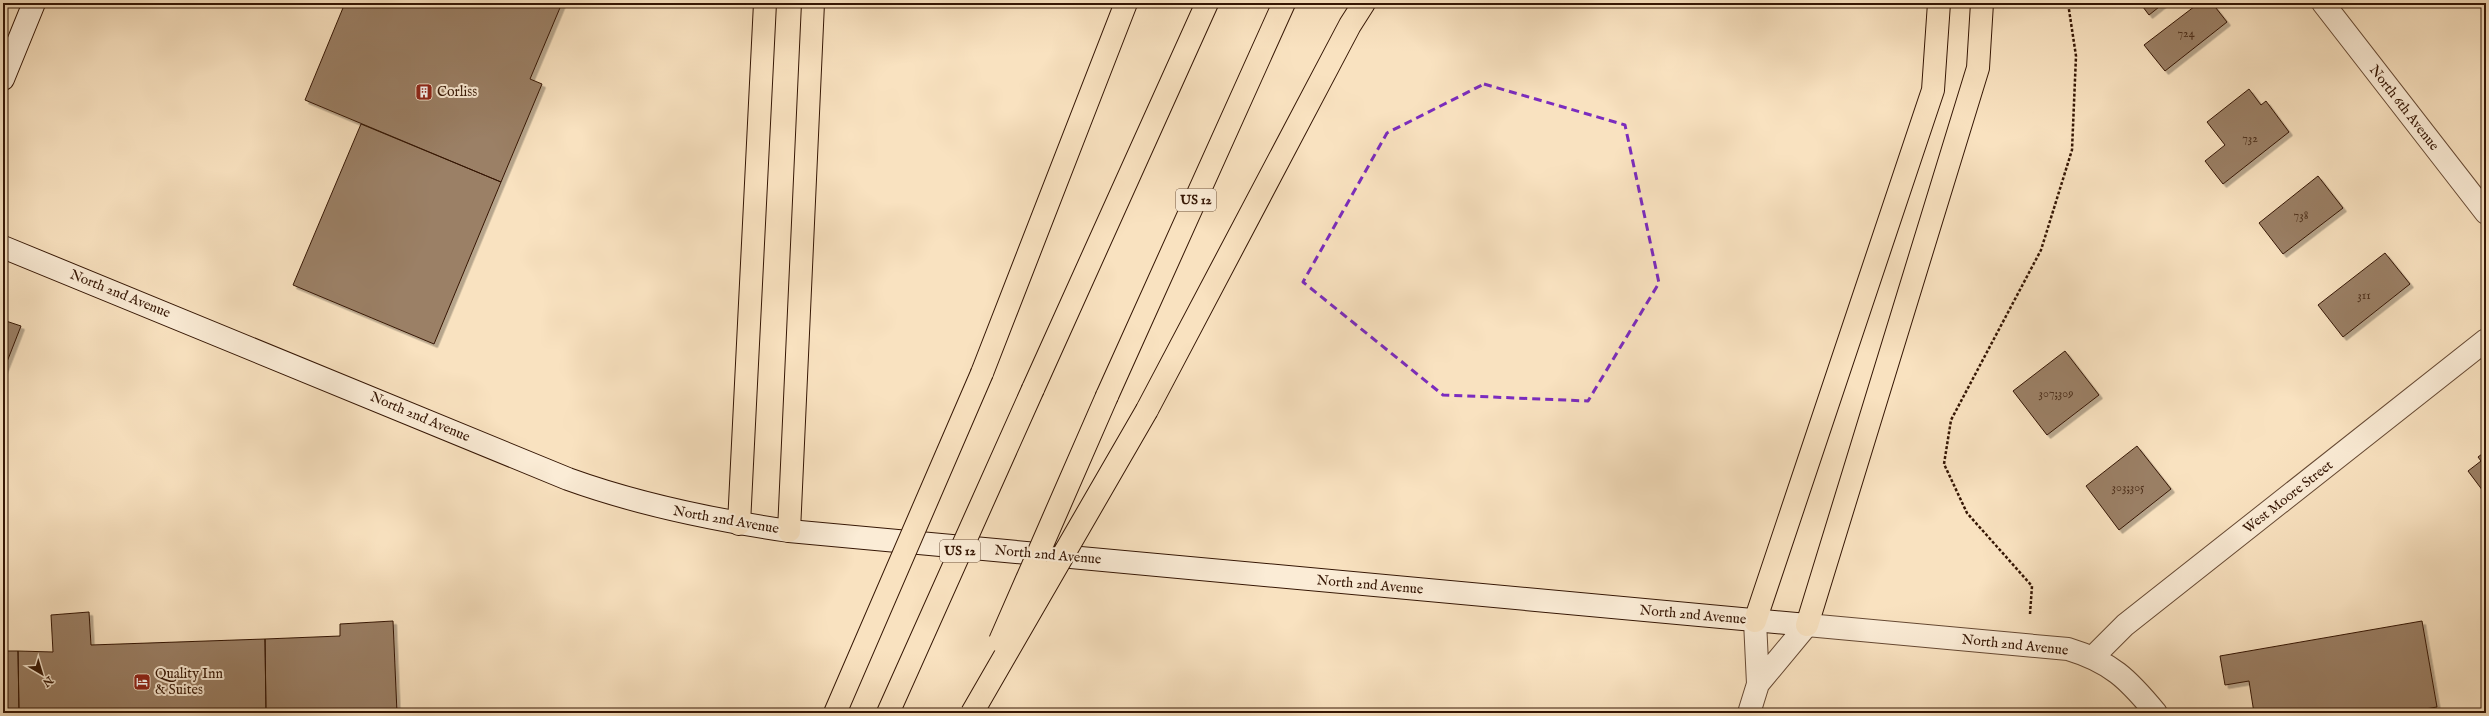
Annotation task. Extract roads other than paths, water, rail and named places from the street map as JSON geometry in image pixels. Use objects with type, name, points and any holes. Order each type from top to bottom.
[{"type":"highway","points":[[739,524],[765,3]]},
{"type":"highway","points":[[789,531],[813,3]]},
{"type":"highway","points":[[835,713],[982,372],[1126,3]]},
{"type":"highway","name":"US 12","points":[[888,713],[1207,3]]},
{"type":"highway","name":"US 12","points":[[968,713],[1284,3]]},
{"type":"highway","points":[[972,713],[1147,410],[1364,3]]},
{"type":"highway","points":[[1755,621],[1933,90],[1939,3]]},
{"type":"highway","points":[[1807,625],[1978,68],[1982,3]]},
{"type":"main road","points":[[3,79],[34,3]]},
{"type":"main road","name":"North 6th Avenue","points":[[2323,3],[2486,213]]},
{"type":"main road","name":"North 2nd Avenue","points":[[3,247],[568,479],[606,492],[667,509],[739,524],[789,531],[1755,621],[2027,644],[2068,649],[2093,657],[2120,674],[2156,713]]},
{"type":"main road","name":"West Moore Street","points":[[2093,657],[2125,625],[2486,340]]},
{"type":"main road","points":[[1749,713],[1758,684],[1755,621]]},
{"type":"main road","points":[[1758,684],[1807,625]]},
{"type":"place","name":"Corliss","points":[[424,92]]},
{"type":"place","name":"Quality Inn & Suites","points":[[142,682]]}]
